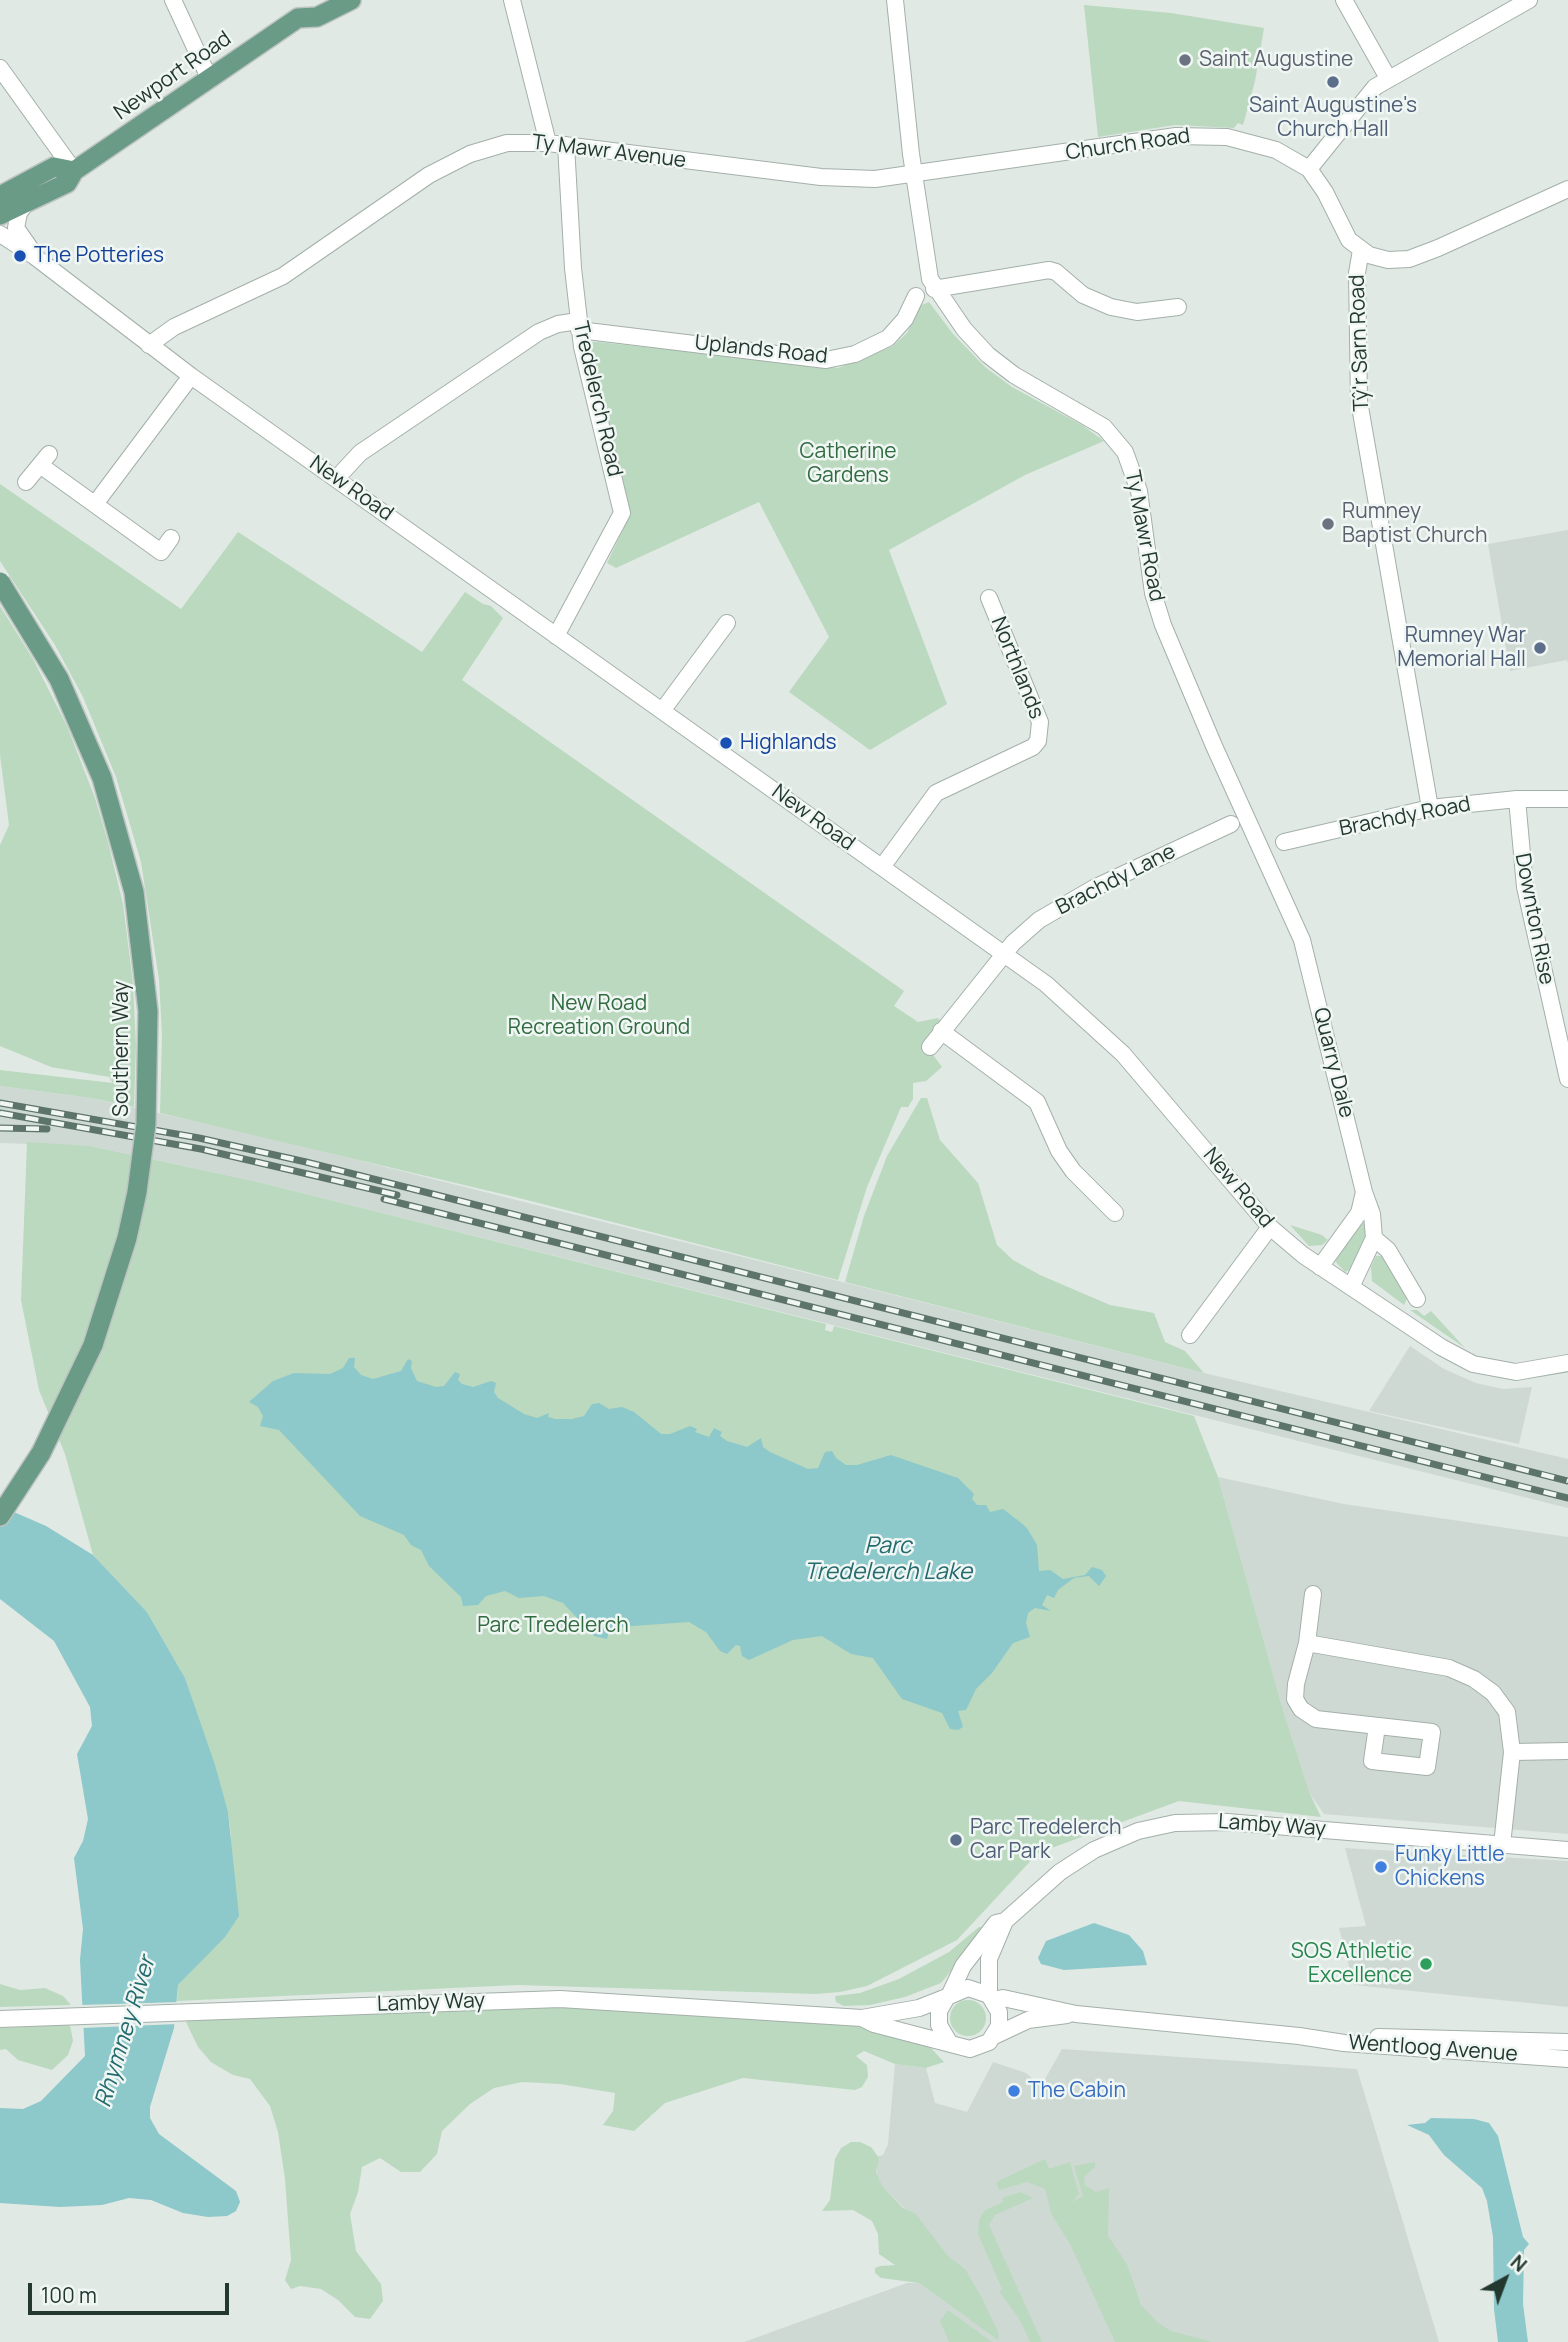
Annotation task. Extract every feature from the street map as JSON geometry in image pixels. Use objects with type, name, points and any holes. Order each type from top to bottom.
[{"type":"main road","name":"Newport Road","points":[[0,215],[67,183],[74,171],[298,18],[307,0]]},
{"type":"main road","name":"Newport Road","points":[[298,18],[317,17],[351,0]]},
{"type":"main road","name":"Newport Road","points":[[0,197],[54,167],[74,171]]},
{"type":"main road","name":"Southern Way","points":[[0,582],[59,679],[83,731],[111,806],[139,922],[149,1041],[141,1166],[113,1288],[71,1397],[41,1453],[0,1516]]},
{"type":"street","points":[[173,0],[210,80]]},
{"type":"street","points":[[512,0],[548,143]]},
{"type":"street","name":"Ty Mawr Road","points":[[895,0],[914,175],[927,271],[934,289],[964,329],[988,355],[1014,375],[1104,427],[1125,452],[1139,491],[1157,608],[1214,746],[1264,853]]},
{"type":"street","points":[[1344,0],[1388,78]]},
{"type":"street","points":[[1309,169],[1367,95],[1388,78],[1522,2]]},
{"type":"street","points":[[0,68],[74,171]]},
{"type":"street","name":"Church Road","points":[[914,175],[1196,135],[1227,137],[1261,144],[1289,156],[1309,169],[1325,192],[1343,231],[1361,250]]},
{"type":"street","name":"Ty Mawr Avenue","points":[[149,345],[174,327],[291,271],[412,185],[449,164],[491,146],[522,141],[548,143],[821,177],[875,179],[914,175]]},
{"type":"street","name":"Tredelerch Road","points":[[556,636],[622,513],[579,326],[566,145]]},
{"type":"street","points":[[1361,250],[1388,260],[1409,259],[1458,241],[1568,189]]},
{"type":"street","name":"New Road","points":[[26,203],[19,213],[16,228],[34,256]]},
{"type":"street","name":"New Road","points":[[0,234],[34,256],[149,345],[336,480],[1005,954],[1104,1034],[1270,1227],[1320,1267],[1441,1347],[1473,1364],[1516,1372],[1568,1363]]},
{"type":"street","name":"Tŷ'r Sarn Road","points":[[1361,250],[1357,273],[1359,401],[1430,808]]},
{"type":"street","points":[[934,289],[1049,270],[1056,272],[1083,295],[1111,307],[1137,312],[1178,307]]},
{"type":"street","name":"Uplands Road","points":[[336,480],[360,453],[539,332],[558,324],[826,360],[855,354],[888,338],[905,319],[916,296]]},
{"type":"street","points":[[95,504],[191,376]]},
{"type":"street","points":[[26,482],[44,460],[95,504],[161,552],[171,538]]},
{"type":"street","name":"Northlands","points":[[882,867],[936,793],[1026,751],[1038,741],[1040,722],[989,597]]},
{"type":"street","points":[[662,711],[727,623]]},
{"type":"street","name":"Brachdy Road","points":[[1284,842],[1430,808],[1517,799],[1568,799]]},
{"type":"street","name":"Downton Rise","points":[[1517,799],[1525,887],[1568,1079]]},
{"type":"street","name":"Brachdy Lane","points":[[930,1047],[1026,931],[1065,903],[1231,824]]},
{"type":"street","name":"Quarry Dale","points":[[1264,853],[1302,940],[1364,1192],[1372,1214],[1374,1238]]},
{"type":"street","points":[[941,1031],[1037,1102],[1059,1151],[1073,1171],[1115,1213]]},
{"type":"street","points":[[1320,1267],[1359,1213],[1364,1192]]},
{"type":"street","points":[[1190,1335],[1270,1227]]},
{"type":"street","points":[[1352,1287],[1374,1238],[1388,1250],[1417,1299]]},
{"type":"street","points":[[1312,1594],[1307,1643],[1296,1684],[1295,1699],[1301,1709],[1315,1719],[1377,1726]]},
{"type":"street","points":[[1307,1643],[1448,1668],[1474,1679],[1493,1693],[1507,1712],[1512,1752],[1502,1845]]},
{"type":"street","points":[[1512,1752],[1568,1751]]},
{"type":"street","name":"Lamby Way","points":[[991,1997],[989,1959],[1004,1921],[1035,1891],[1094,1850],[1138,1831],[1175,1823],[1227,1822],[1568,1850]]},
{"type":"street","name":"Lamby Way","points":[[0,2019],[561,1999],[862,2018],[919,2008],[949,1995],[974,1950],[996,1923],[1004,1921]]},
{"type":"street","points":[[968,1988],[991,1997],[999,2012],[994,2036],[980,2047],[970,2049],[948,2042],[939,2025],[939,2011],[949,1995],[968,1988]]},
{"type":"street","name":"Wentloog Avenue","points":[[991,1997],[1076,2014],[1299,2036],[1397,2049],[1568,2059]]},
{"type":"street","name":"Wentloog Avenue","points":[[994,2036],[1028,2020],[1076,2014]]},
{"type":"street","name":"Lamby Way","points":[[862,2018],[874,2024],[948,2042]]},
{"type":"street","name":"Wentloog Avenue","points":[[1299,2036],[1568,2042]]},
{"type":"shaded area","points":[[1568,530],[1568,663],[1567,660],[1510,671],[1488,544]]},
{"type":"shaded area","points":[[0,1086],[91,1098],[274,1139],[1204,1373],[1568,1459],[1568,1508],[258,1182],[90,1146],[0,1143]]},
{"type":"shaded area","points":[[1410,1346],[1444,1369],[1476,1383],[1503,1389],[1532,1387],[1519,1444],[1369,1411]]},
{"type":"shaded area","points":[[1218,1477],[1344,1504],[1568,1537],[1568,1834],[1324,1814],[1310,1794],[1283,1710]]},
{"type":"shaded area","points":[[1345,1848],[1568,1861],[1568,2007],[1354,1985],[1339,1928],[1366,1926]]},
{"type":"shaded area","points":[[1062,2049],[1357,2069],[1439,2342],[744,2342],[907,2283],[919,2283],[969,2319],[919,2223],[883,2187],[877,2175],[876,2157],[883,2155],[888,2144],[895,2064],[926,2068],[935,2103],[967,2112],[993,2062],[1026,2073],[1041,2086]]},
{"type":"green space","points":[[1084,5],[1171,13],[1264,28],[1255,81],[1243,125],[1238,123],[1234,128],[1175,125],[1098,137]]},
{"type":"green space","name":"Catherine Gardens","points":[[929,302],[953,334],[985,367],[1012,387],[1082,425],[1104,441],[1025,475],[889,550],[947,704],[870,750],[789,692],[829,637],[759,502],[616,568],[607,563],[630,515],[627,514],[588,348],[592,342],[598,342],[838,368],[893,346],[907,333],[919,306]]},
{"type":"green space","name":"New Road Recreation Ground","points":[[0,484],[181,609],[238,532],[422,652],[465,592],[491,606],[503,618],[462,680],[904,991],[894,1006],[918,1022],[938,1018],[941,1022],[931,1052],[942,1067],[926,1081],[913,1083],[913,1099],[908,1107],[901,1107],[867,1187],[838,1280],[519,1198],[160,1113],[162,1035],[159,979],[141,862],[116,777],[83,697],[55,645],[0,561]]},
{"type":"green space","points":[[0,606],[33,659],[67,726],[95,798],[108,842],[123,904],[133,983],[136,1045],[134,1107],[91,1098],[0,1086],[0,1070],[113,1083],[109,1077],[51,1067],[0,1046],[0,845],[9,825],[0,755]]},
{"type":"green space","points":[[921,1098],[927,1098],[940,1140],[978,1183],[997,1245],[1013,1260],[1040,1275],[1110,1305],[1154,1313],[1165,1342],[1185,1351],[1204,1373],[845,1282],[864,1216],[887,1156]]},
{"type":"green space","name":"Parc Tredelerch","points":[[27,1142],[90,1146],[258,1182],[826,1324],[825,1330],[832,1332],[834,1326],[1194,1416],[1218,1477],[1283,1710],[1310,1794],[1321,1817],[1179,1801],[1038,1853],[957,1940],[867,1986],[840,1992],[816,1994],[517,1985],[177,2001],[178,1985],[198,1964],[231,1836],[228,1812],[185,1678],[147,1612],[93,1555],[65,1454],[39,1390],[21,1300]]},
{"type":"green space","points":[[1360,1224],[1368,1225],[1367,1241],[1352,1269],[1345,1272],[1334,1260]]},
{"type":"green space","points":[[1290,1225],[1322,1235],[1328,1240],[1322,1245],[1309,1246]]},
{"type":"green space","points":[[1376,1256],[1384,1256],[1408,1296],[1404,1305],[1372,1281],[1371,1267]]},
{"type":"green space","points":[[1410,1310],[1417,1310],[1424,1316],[1431,1311],[1465,1348]]},
{"type":"green space","points":[[982,1927],[980,1935],[941,1983],[905,1997],[870,2005],[844,2006],[836,2002],[835,1996],[860,1993],[899,1979],[949,1952]]},
{"type":"green space","points":[[0,1984],[20,1990],[45,1988],[63,1996],[71,2005],[0,2007]]},
{"type":"green space","points":[[968,2000],[981,2005],[986,2018],[981,2031],[968,2036],[955,2031],[950,2018],[955,2005]]},
{"type":"green space","points":[[525,2006],[616,2007],[835,2022],[883,2031],[931,2048],[944,2062],[926,2068],[895,2064],[864,2051],[856,2056],[867,2065],[868,2077],[862,2087],[855,2090],[743,2078],[665,2103],[634,2131],[603,2125],[613,2111],[615,2093],[560,2084],[522,2082],[494,2088],[470,2104],[442,2131],[437,2154],[420,2172],[401,2172],[380,2158],[362,2167],[358,2192],[350,2214],[356,2251],[381,2284],[383,2301],[370,2319],[355,2317],[338,2300],[321,2289],[300,2286],[291,2289],[285,2280],[291,2260],[285,2179],[278,2132],[270,2106],[250,2079],[233,2075],[211,2062],[198,2047],[186,2022],[194,2019]]},
{"type":"green space","points":[[70,2025],[73,2041],[68,2055],[52,2070],[18,2060],[6,2049],[0,2050],[0,2028]]},
{"type":"green space","points":[[851,2142],[860,2142],[871,2147],[879,2158],[876,2172],[883,2187],[903,2208],[916,2214],[947,2255],[965,2269],[999,2334],[998,2340],[919,2283],[881,2278],[875,2273],[875,2268],[880,2266],[895,2265],[879,2254],[878,2234],[872,2221],[853,2210],[822,2211],[830,2200],[835,2159],[841,2148]]},
{"type":"green space","points":[[1045,2159],[1049,2169],[1070,2162],[1079,2194],[1072,2202],[1083,2196],[1074,2166],[1095,2162],[1095,2167],[1084,2177],[1085,2185],[1096,2192],[1109,2188],[1108,2236],[1127,2264],[1141,2305],[1157,2322],[1171,2331],[1213,2342],[1115,2342],[1070,2244],[1051,2213],[1045,2189],[1027,2182],[999,2190],[996,2182]]},
{"type":"green space","points":[[1021,2192],[1033,2198],[995,2215],[989,2225],[1042,2342],[1030,2342],[1020,2320],[999,2291],[1002,2289],[978,2234],[979,2220],[985,2210],[1003,2202],[1002,2198]]},
{"type":"green space","points":[[948,2310],[992,2342],[949,2342],[940,2321]]},
{"type":"water","name":"Parc Tredelerch Lake","points":[[349,1358],[355,1358],[354,1367],[361,1375],[373,1379],[401,1371],[408,1359],[412,1361],[411,1368],[417,1381],[436,1387],[444,1386],[455,1372],[460,1374],[458,1380],[462,1384],[473,1387],[491,1381],[496,1383],[494,1392],[498,1398],[524,1414],[537,1418],[549,1413],[548,1417],[555,1419],[572,1419],[584,1416],[592,1404],[599,1403],[609,1409],[622,1407],[634,1412],[661,1434],[670,1434],[690,1426],[697,1429],[695,1432],[709,1437],[714,1428],[722,1432],[720,1436],[727,1441],[747,1447],[761,1438],[763,1447],[770,1452],[808,1469],[818,1468],[825,1452],[832,1451],[836,1458],[846,1465],[857,1465],[891,1455],[958,1478],[974,1494],[972,1499],[977,1505],[986,1505],[990,1512],[1003,1509],[1020,1522],[1037,1545],[1039,1571],[1050,1570],[1063,1579],[1085,1575],[1092,1567],[1102,1570],[1106,1576],[1099,1586],[1089,1576],[1074,1578],[1058,1590],[1054,1598],[1047,1595],[1042,1605],[1051,1611],[1035,1608],[1028,1613],[1026,1623],[1030,1637],[1013,1643],[992,1673],[976,1689],[966,1710],[958,1711],[963,1727],[958,1730],[950,1729],[942,1713],[902,1699],[873,1658],[851,1654],[822,1636],[793,1640],[749,1660],[742,1656],[740,1646],[736,1645],[727,1654],[720,1651],[706,1632],[689,1622],[618,1627],[609,1631],[607,1639],[594,1636],[563,1603],[544,1596],[519,1598],[505,1591],[486,1596],[478,1605],[463,1606],[461,1597],[429,1566],[421,1550],[411,1545],[404,1535],[360,1516],[279,1430],[260,1426],[263,1416],[258,1407],[249,1402],[273,1381],[294,1373],[330,1374],[343,1368]]},
{"type":"water","name":"Rhymney River","points":[[0,1506],[46,1526],[93,1555],[147,1612],[185,1678],[215,1765],[228,1812],[239,1916],[225,1937],[178,1985],[174,2028],[150,2107],[150,2118],[159,2134],[236,2191],[240,2202],[236,2211],[227,2216],[208,2217],[183,2213],[151,2200],[129,2198],[102,2205],[60,2207],[0,2203],[0,2108],[23,2109],[41,2101],[85,2056],[80,1960],[83,1929],[74,1858],[83,1841],[88,1819],[77,1754],[92,1726],[90,1707],[54,1641],[0,1599]]},
{"type":"water","points":[[1094,1923],[1129,1935],[1143,1951],[1147,1965],[1064,1970],[1041,1964],[1038,1958],[1046,1941]]},
{"type":"water","points":[[1431,2118],[1474,2119],[1489,2123],[1498,2136],[1523,2237],[1529,2244],[1524,2250],[1523,2304],[1528,2342],[1498,2342],[1494,2309],[1493,2237],[1487,2201],[1482,2188],[1444,2155],[1429,2135],[1407,2125],[1425,2123]]},
{"type":"pier","points":[[180,2002],[178,2024],[82,2028],[80,2005]]},
{"type":"railway","points":[[0,1103],[199,1138],[306,1162],[1568,1481]]},
{"type":"railway","points":[[0,1113],[201,1149],[397,1195]]},
{"type":"railway","points":[[0,1128],[47,1129]]},
{"type":"railway","points":[[384,1199],[1568,1498]]},
{"type":"place","name":"Saint Augustine","points":[[1185,60]]},
{"type":"place","name":"Saint Augustine's Church Hall","points":[[1333,82]]},
{"type":"place","name":"The Potteries","points":[[20,256]]},
{"type":"place","name":"Rumney Baptist Church","points":[[1328,524]]},
{"type":"place","name":"Rumney War Memorial Hall","points":[[1540,648]]},
{"type":"place","name":"Highlands","points":[[726,743]]},
{"type":"place","name":"Parc Tredelerch Car Park","points":[[956,1840]]},
{"type":"place","name":"Funky Little Chickens","points":[[1381,1867]]},
{"type":"place","name":"SOS Athletic Excellence","points":[[1426,1964]]},
{"type":"place","name":"The Cabin","points":[[1014,2091]]}]
